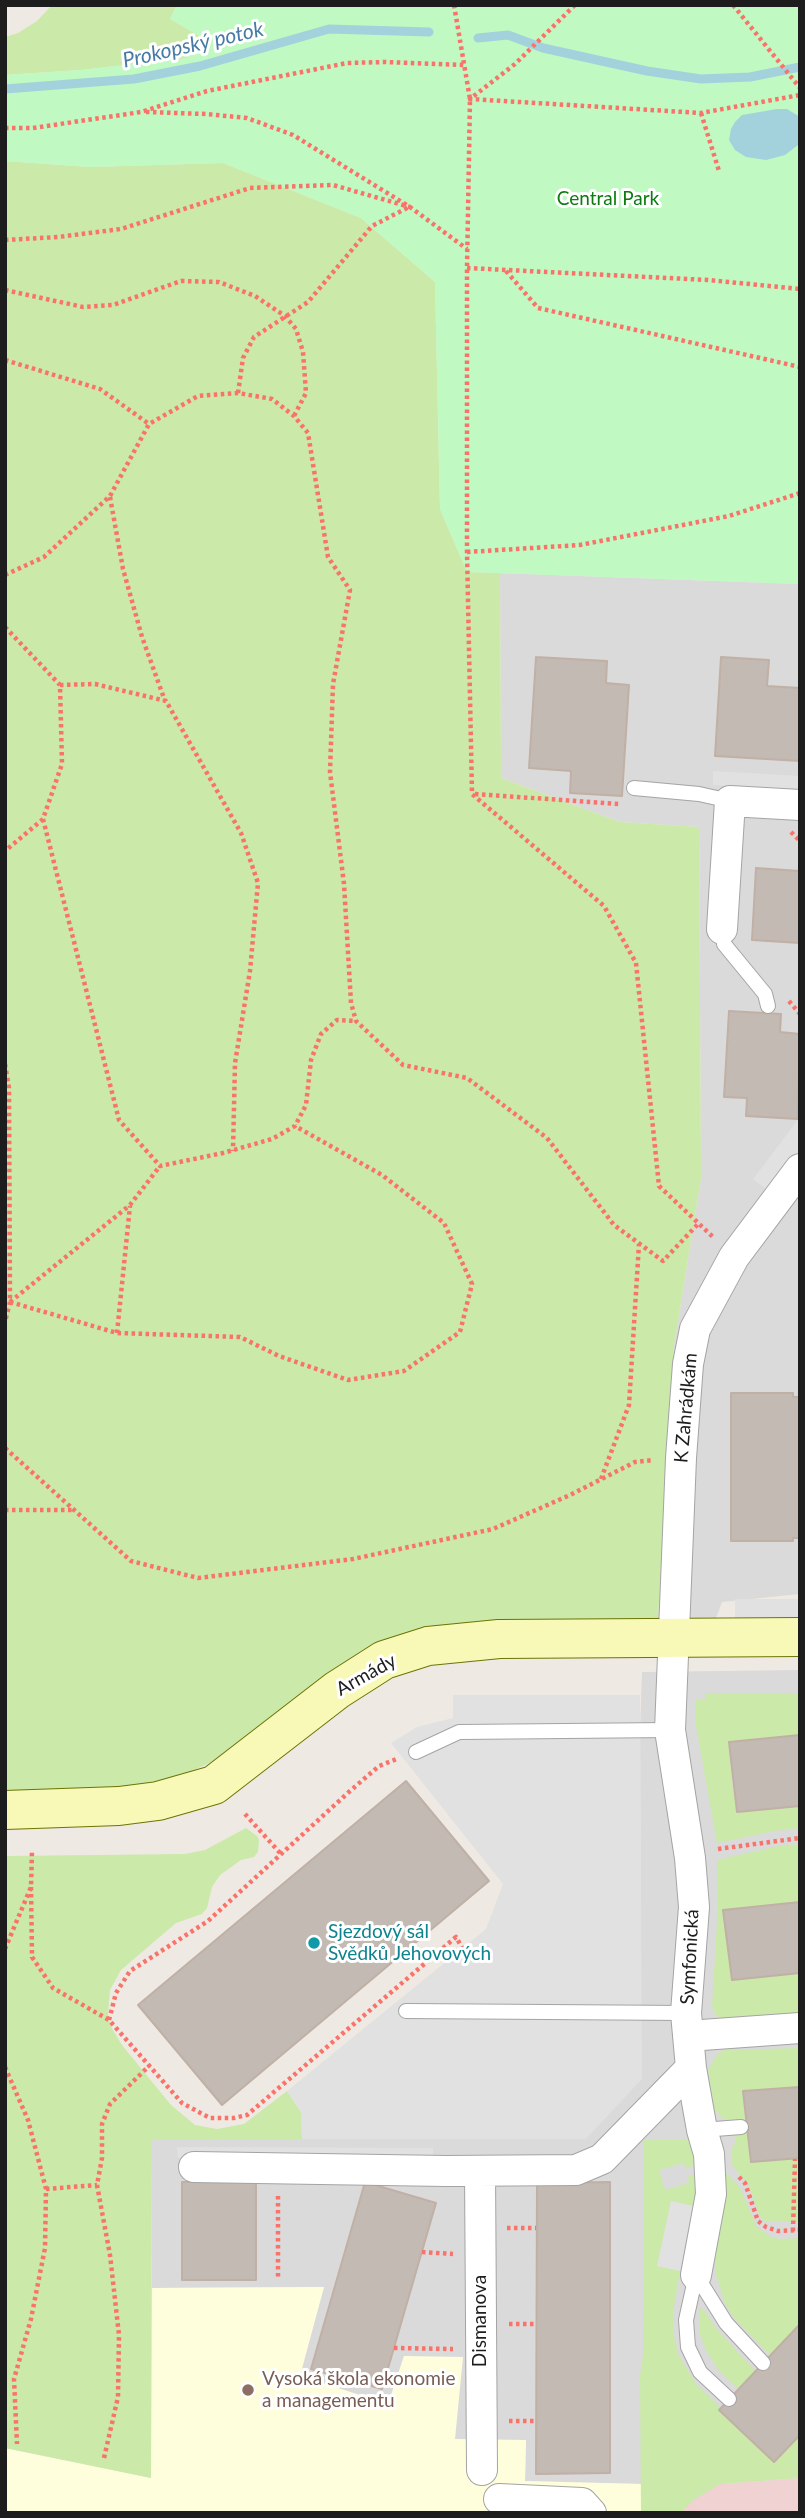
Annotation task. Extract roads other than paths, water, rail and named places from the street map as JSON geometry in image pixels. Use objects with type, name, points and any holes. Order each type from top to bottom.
[{"type":"street","points":[[722,929],[730,801],[800,805]]},
{"type":"street","name":"K Zahrádkám","points":[[674,1637],[681,1458],[688,1364],[695,1329],[734,1257],[800,1169]]},
{"type":"street","name":"Symfonická","points":[[674,1637],[670,1730],[690,1858],[694,1907],[687,2024],[691,2068],[709,2154],[711,2194],[696,2275]]},
{"type":"street","name":"Armády","points":[[5,1810],[119,1806],[158,1801],[215,1785],[337,1690],[384,1660],[428,1646],[499,1639],[800,1637]]},
{"type":"street","points":[[687,2024],[800,2028]]},
{"type":"street","points":[[194,2167],[576,2170],[602,2159],[691,2068]]},
{"type":"street","name":"Dismanova","points":[[480,2171],[482,2470]]},
{"type":"street","points":[[495,2506],[582,2503],[592,2513]]},
{"type":"lane","points":[[634,788],[699,794],[730,801]]},
{"type":"lane","points":[[722,929],[724,944],[765,994],[768,1006]]},
{"type":"lane","points":[[416,1752],[458,1732],[670,1730]]},
{"type":"lane","points":[[406,2011],[687,2024]]},
{"type":"lane","points":[[702,2130],[741,2127]]},
{"type":"lane","points":[[696,2275],[726,2323],[764,2363]]},
{"type":"lane","points":[[696,2275],[686,2320],[688,2347],[701,2372],[729,2399]]},
{"type":"water","points":[[787,109],[800,117],[798,145],[785,155],[766,160],[746,157],[735,150],[729,140],[731,129],[742,115]]},
{"type":"waterway","name":"Prokopský potok","points":[[5,89],[134,79],[200,66],[329,29],[429,32]]},
{"type":"waterway","name":"Prokopský potok","points":[[478,38],[508,35],[543,48],[647,71],[701,79],[750,77],[800,67]]},
{"type":"place","name":"Sjezdový sál Svědků Jehovových","points":[[314,1943]]},
{"type":"place","name":"Vysoká škola ekonomie a managementu","points":[[248,2390]]},
{"type":"park label","name":"Central Park","points":[[608,199]]}]
